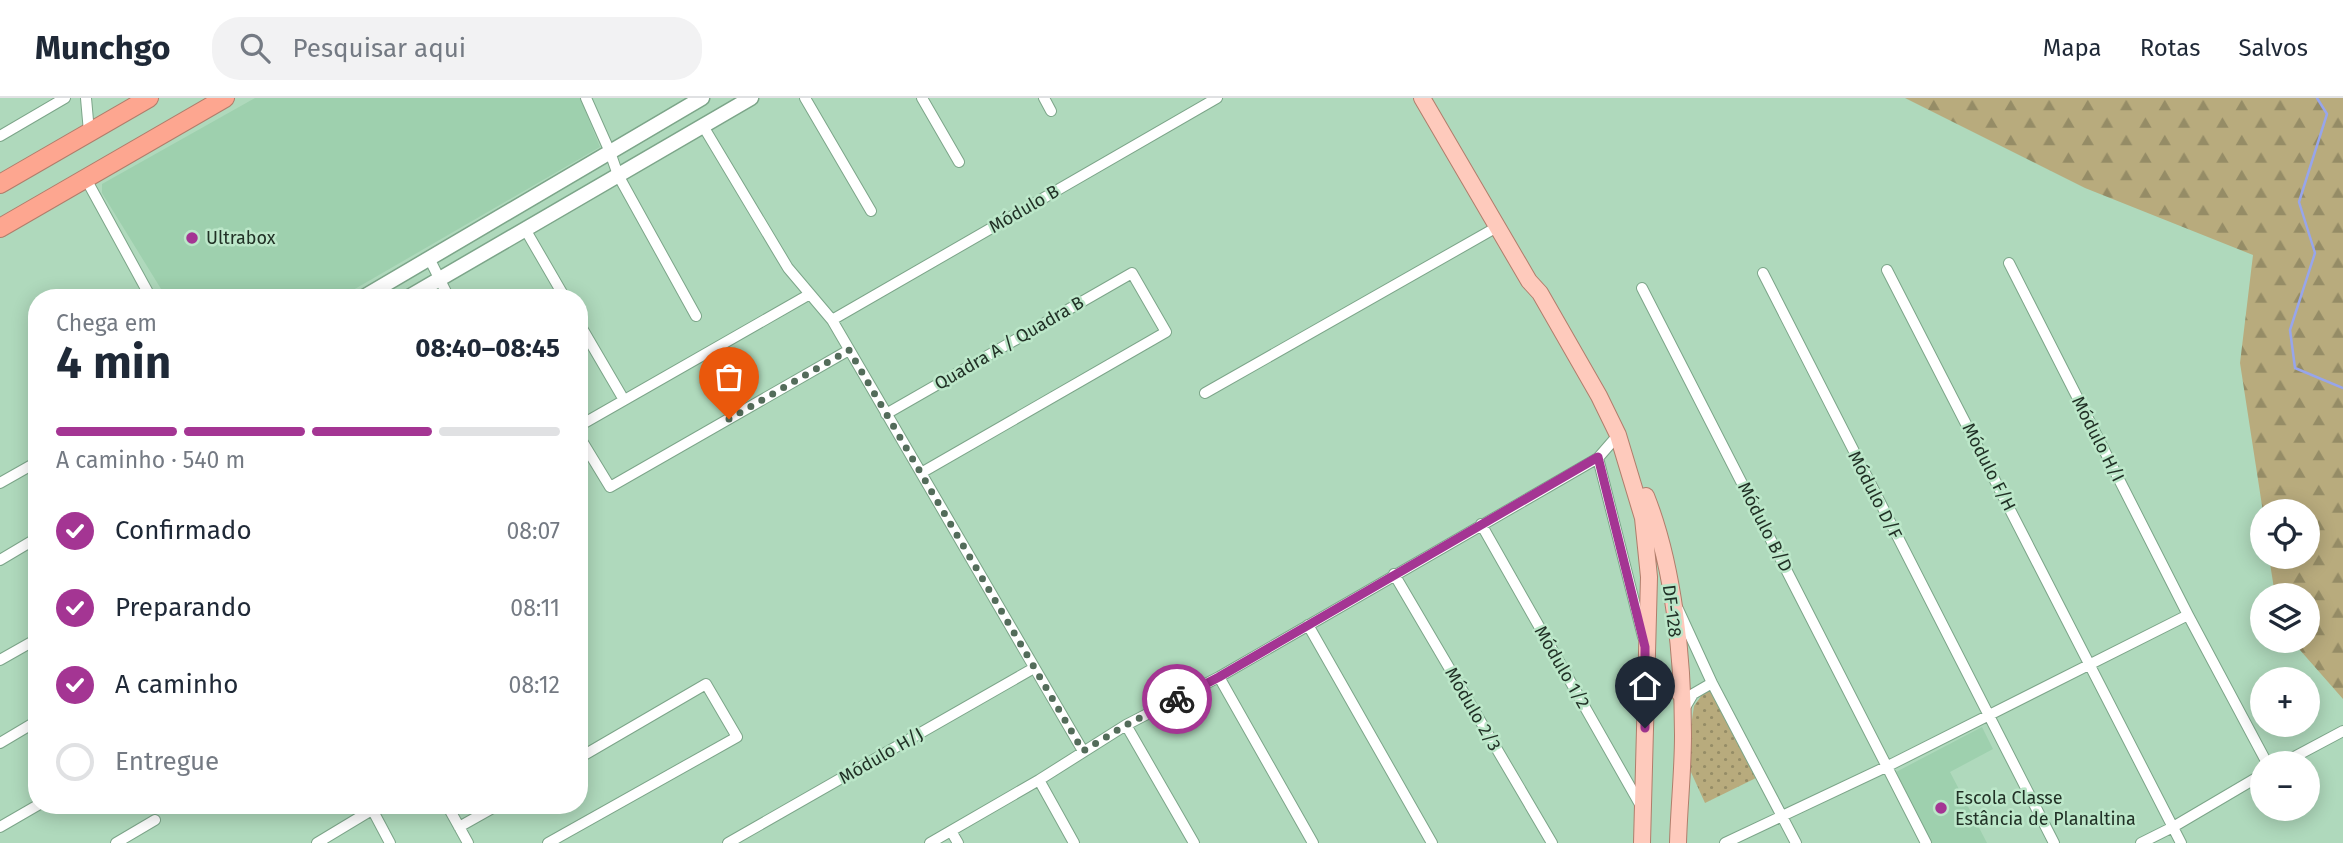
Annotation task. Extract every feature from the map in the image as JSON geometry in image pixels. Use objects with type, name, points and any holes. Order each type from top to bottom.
[{"type":"highway","points":[[0,184],[149,98]]},
{"type":"highway","points":[[0,228],[225,98]]},
{"type":"main road","name":"DF-128","points":[[1422,98],[1599,396],[1618,435],[1630,470],[1643,517],[1649,577],[1645,647],[1642,843]]},
{"type":"main road","name":"DF-128","points":[[1434,98],[1536,278],[1540,293]]},
{"type":"main road","points":[[1466,153],[1467,173]]},
{"type":"main road","name":"DF-128","points":[[1630,470],[1643,489],[1656,522],[1672,596],[1682,704],[1681,839]]},
{"type":"main road","points":[[1646,701],[1650,691],[1662,683],[1671,685],[1682,704]]},
{"type":"street","points":[[0,136],[65,98]]},
{"type":"street","points":[[86,98],[89,132]]},
{"type":"street","points":[[586,98],[618,175],[696,316]]},
{"type":"street","points":[[377,289],[702,98]]},
{"type":"street","points":[[422,289],[751,98]]},
{"type":"street","points":[[805,98],[871,211]]},
{"type":"street","points":[[922,98],[959,162]]},
{"type":"street","points":[[1044,98],[1051,111]]},
{"type":"street","name":"Módulo B","points":[[832,320],[1217,98]]},
{"type":"street","points":[[703,126],[788,268],[832,320],[1083,751]]},
{"type":"street","points":[[86,178],[146,289]]},
{"type":"street","points":[[1205,393],[1497,227]]},
{"type":"street","points":[[525,229],[560,289]]},
{"type":"street","points":[[429,258],[444,289]]},
{"type":"street","name":"Módulo H/I","points":[[2008,263],[2261,751]]},
{"type":"street","name":"Módulo F/H","points":[[1887,270],[2181,843]]},
{"type":"street","name":"Quadra A / Quadra B","points":[[886,414],[1132,273],[1166,332],[920,473]]},
{"type":"street","name":"Módulo D/F","points":[[1763,273],[2054,843]]},
{"type":"street","name":"Módulo B/D","points":[[1642,288],[1926,843]]},
{"type":"street","points":[[588,421],[810,295]]},
{"type":"street","points":[[588,338],[624,400]]},
{"type":"street","points":[[588,451],[610,488],[849,350]]},
{"type":"street","points":[[930,843],[1039,780],[1126,725],[1219,677],[1598,457],[1618,435]]},
{"type":"street","points":[[1598,457],[1645,647]]},
{"type":"street","points":[[0,483],[28,467]]},
{"type":"street","name":"Módulo 1/2","points":[[1480,524],[1643,810]]},
{"type":"street","points":[[0,560],[28,543]]},
{"type":"street","name":"Módulo 2/3","points":[[1394,574],[1552,843]]},
{"type":"street","points":[[1672,596],[1712,683],[1796,843]]},
{"type":"street","points":[[1725,843],[1888,766],[2188,615]]},
{"type":"street","points":[[1308,625],[1432,843]]},
{"type":"street","points":[[0,660],[28,644]]},
{"type":"street","name":"Módulo H/J","points":[[728,843],[1034,668]]},
{"type":"street","points":[[1219,677],[1313,843]]},
{"type":"street","points":[[1682,704],[1712,683]]},
{"type":"street","points":[[548,843],[737,737],[706,684],[588,753]]},
{"type":"street","points":[[1126,725],[1194,843]]},
{"type":"street","points":[[0,743],[28,726]]},
{"type":"street","points":[[2306,751],[2343,731]]},
{"type":"street","points":[[1039,780],[1074,843]]},
{"type":"street","points":[[2141,843],[2250,782]]},
{"type":"street","points":[[0,827],[28,811]]},
{"type":"street","points":[[317,843],[366,814]]},
{"type":"street","points":[[378,814],[390,843]]},
{"type":"street","points":[[452,814],[468,843]]},
{"type":"street","points":[[459,827],[482,814]]},
{"type":"street","points":[[116,843],[155,820]]},
{"type":"street","points":[[951,831],[958,843]]},
{"type":"shaded area","points":[[255,98],[580,98],[600,147],[355,289],[161,289],[102,193],[102,184]]},
{"type":"shaded area","name":"Escola Classe Estância de Planaltina","points":[[1982,727],[1993,749],[1950,772],[1987,843],[1932,843],[1896,772]]},
{"type":"green space","points":[[1905,98],[2343,98],[2343,699],[2320,673],[2320,667],[2315,667],[2303,653],[2320,653],[2320,583],[2273,583],[2271,569],[2320,569],[2320,499],[2261,499],[2240,363],[2253,255],[2085,188]]},
{"type":"green space","points":[[1704,692],[1714,692],[1756,778],[1705,803],[1690,770],[1690,733],[1694,706]]},
{"type":"waterway","points":[[2317,98],[2327,114],[2299,202],[2315,253],[2290,330],[2295,368],[2343,388]]},
{"type":"way so far","points":[[729,419],[849,350],[1083,751],[1177,699]]},
{"type":"place","name":"Ultrabox","points":[[192,238]]},
{"type":"place","name":"Escola Classe Estância de Planaltina","points":[[1941,808]]},
{"type":"route","points":[[1177,699],[1598,457],[1645,647],[1645,728]]}]
